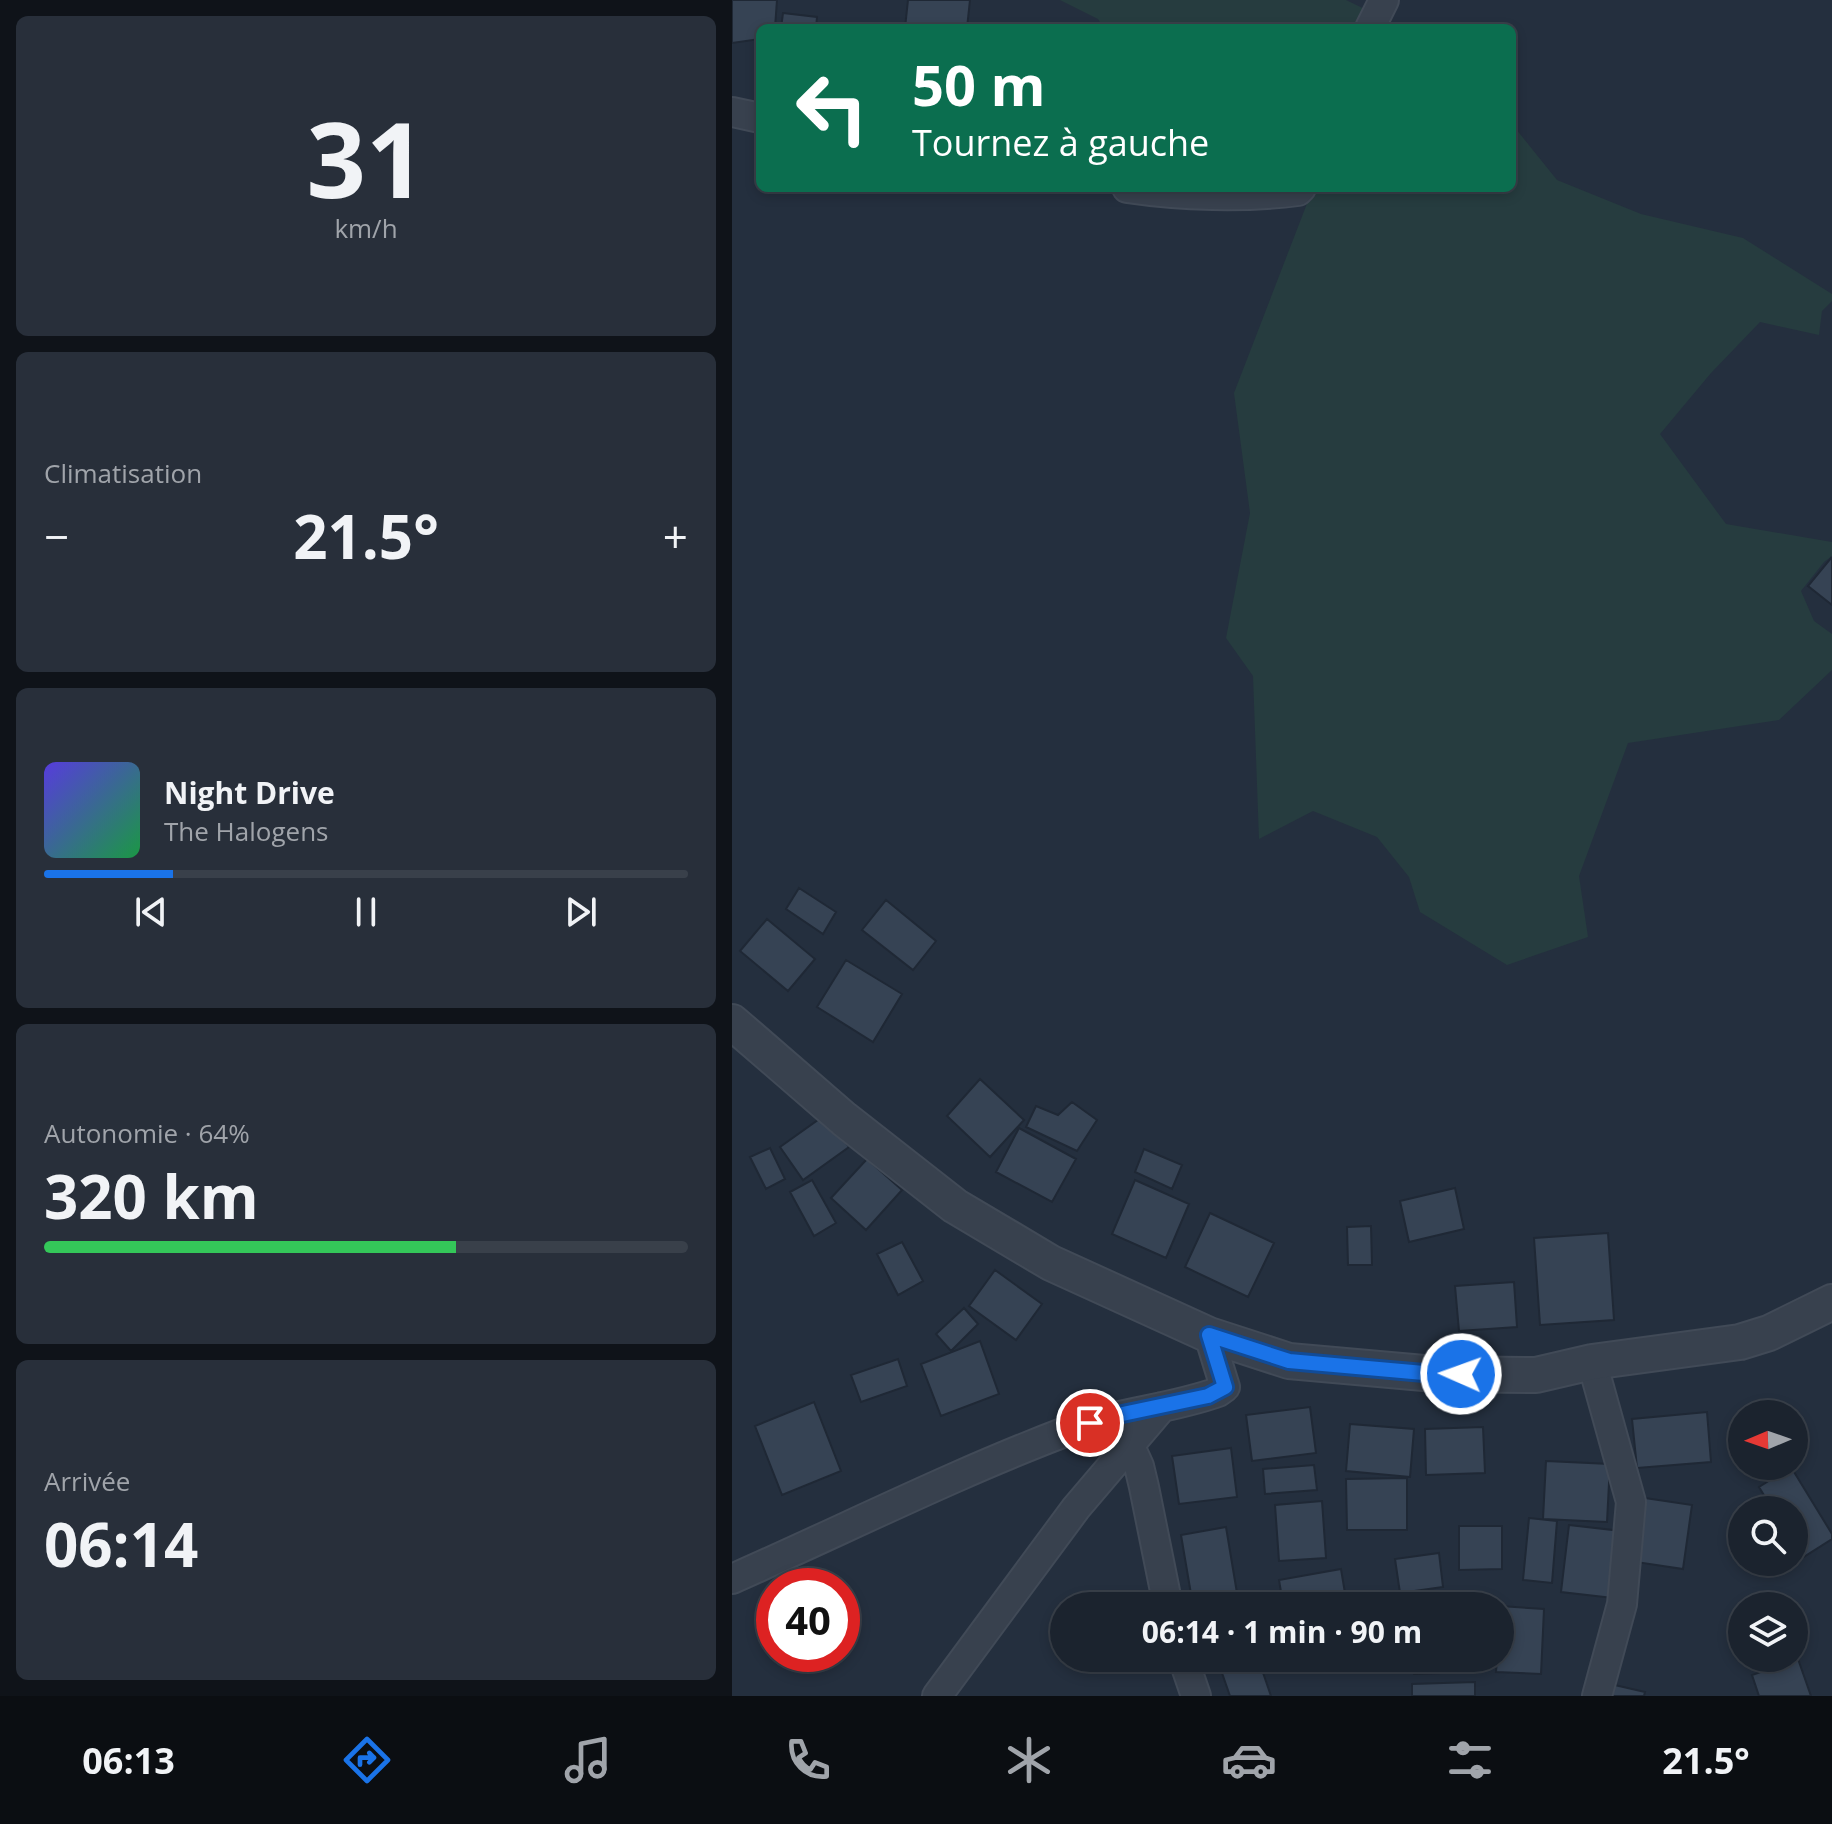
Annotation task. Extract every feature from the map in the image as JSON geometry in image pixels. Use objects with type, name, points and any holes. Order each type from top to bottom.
[{"type":"street","points":[[1372,24],[1384,0]]},
{"type":"street","points":[[732,112],[756,117]]},
{"type":"street","points":[[1151,192],[1287,192]]},
{"type":"street","points":[[732,1022],[844,1119],[955,1206],[1051,1263],[1209,1335],[1289,1361],[1435,1374],[1536,1375],[1592,1362],[1740,1342],[1769,1333],[1832,1302]]},
{"type":"street","points":[[732,1579],[1067,1431],[1113,1416],[1208,1396],[1225,1387],[1209,1335]]},
{"type":"street","points":[[1592,1362],[1631,1502],[1622,1604],[1597,1696]]},
{"type":"street","points":[[937,1696],[1076,1508],[1162,1407]]},
{"type":"street","points":[[1113,1416],[1131,1446],[1144,1487],[1165,1592]]},
{"type":"street","points":[[1188,1672],[1196,1696]]},
{"type":"green space","points":[[1060,0],[1346,0],[1396,24],[1101,24],[1098,19]]},
{"type":"green space","points":[[1516,129],[1557,180],[1641,214],[1743,238],[1832,294],[1832,301],[1822,311],[1819,335],[1760,322],[1711,373],[1660,434],[1726,524],[1832,542],[1832,556],[1801,591],[1814,621],[1832,634],[1832,670],[1779,720],[1628,743],[1579,876],[1588,937],[1507,965],[1420,912],[1409,877],[1377,837],[1313,811],[1259,839],[1253,676],[1226,638],[1250,513],[1234,393],[1311,192],[1516,192]]},
{"type":"building","points":[[732,0],[777,0],[775,24],[756,24],[756,40],[732,43]]},
{"type":"building","points":[[908,0],[970,0],[967,24],[905,24]]},
{"type":"building","points":[[783,13],[817,17],[816,24],[782,24]]},
{"type":"building","points":[[1832,559],[1832,605],[1808,586]]},
{"type":"building","points":[[799,888],[836,912],[823,934],[786,909]]},
{"type":"building","points":[[886,900],[936,941],[913,970],[862,930]]},
{"type":"building","points":[[767,919],[815,959],[788,991],[740,951]]},
{"type":"building","points":[[846,960],[902,994],[873,1042],[817,1007]]},
{"type":"building","points":[[980,1079],[1024,1120],[990,1157],[947,1116]]},
{"type":"building","points":[[1072,1102],[1097,1120],[1077,1151],[1026,1127],[1036,1106],[1058,1115]]},
{"type":"building","points":[[825,1115],[849,1147],[803,1180],[780,1147]]},
{"type":"building","points":[[1019,1128],[1076,1159],[1052,1202],[996,1172]]},
{"type":"building","points":[[770,1148],[785,1179],[766,1189],[750,1157]]},
{"type":"building","points":[[1144,1149],[1182,1165],[1172,1189],[1135,1172]]},
{"type":"building","points":[[867,1159],[902,1190],[866,1230],[831,1198]]},
{"type":"building","points":[[812,1180],[836,1223],[814,1236],[790,1192]]},
{"type":"building","points":[[1135,1180],[1189,1204],[1166,1258],[1112,1234]]},
{"type":"building","points":[[1455,1188],[1464,1229],[1409,1242],[1400,1201]]},
{"type":"building","points":[[1210,1213],[1274,1243],[1248,1297],[1185,1267]]},
{"type":"building","points":[[1371,1226],[1372,1265],[1348,1265],[1347,1227]]},
{"type":"building","points":[[1608,1233],[1614,1320],[1540,1325],[1534,1238]]},
{"type":"building","points":[[902,1242],[923,1281],[898,1295],[877,1254]]},
{"type":"building","points":[[995,1270],[1042,1304],[1016,1340],[969,1306]]},
{"type":"building","points":[[1514,1282],[1517,1327],[1459,1331],[1455,1286]]},
{"type":"building","points":[[964,1308],[978,1324],[951,1351],[936,1334]]},
{"type":"building","points":[[980,1341],[999,1394],[941,1416],[921,1364]]},
{"type":"building","points":[[898,1359],[907,1386],[861,1402],[851,1375]]},
{"type":"building","points":[[814,1402],[841,1471],[782,1495],[755,1426]]},
{"type":"building","points":[[1310,1407],[1316,1453],[1252,1461],[1246,1415]]},
{"type":"building","points":[[1707,1412],[1711,1462],[1637,1468],[1632,1419]]},
{"type":"building","points":[[1350,1424],[1414,1429],[1410,1477],[1346,1471]]},
{"type":"building","points":[[1483,1427],[1485,1473],[1426,1475],[1425,1429]]},
{"type":"building","points":[[1231,1448],[1237,1497],[1179,1504],[1172,1456]]},
{"type":"building","points":[[1546,1461],[1610,1464],[1607,1522],[1543,1519]]},
{"type":"building","points":[[1314,1465],[1317,1490],[1265,1494],[1263,1469]]},
{"type":"building","points":[[1407,1478],[1407,1530],[1347,1530],[1346,1479]]},
{"type":"building","points":[[1770,1480],[1799,1480],[1832,1534],[1832,1539],[1808,1554],[1808,1496],[1764,1496],[1759,1487]]},
{"type":"building","points":[[1645,1498],[1692,1505],[1683,1569],[1636,1562]]},
{"type":"building","points":[[1322,1501],[1326,1558],[1279,1561],[1275,1505]]},
{"type":"building","points":[[1529,1518],[1557,1521],[1552,1583],[1523,1580]]},
{"type":"building","points":[[1569,1525],[1621,1531],[1613,1598],[1561,1592]]},
{"type":"building","points":[[1459,1526],[1502,1526],[1502,1569],[1459,1570]]},
{"type":"building","points":[[1226,1527],[1237,1592],[1191,1592],[1181,1535]]},
{"type":"building","points":[[1439,1553],[1443,1587],[1400,1592],[1395,1559]]},
{"type":"building","points":[[1341,1569],[1345,1592],[1281,1592],[1279,1580]]},
{"type":"building","points":[[1514,1607],[1544,1609],[1541,1674],[1496,1672],[1514,1672]]},
{"type":"building","points":[[1263,1672],[1271,1696],[1230,1696],[1222,1673]]},
{"type":"building","points":[[1414,1672],[1468,1672],[1414,1674]]},
{"type":"building","points":[[1761,1672],[1803,1672],[1811,1696],[1759,1696],[1752,1675]]},
{"type":"building","points":[[1475,1682],[1475,1696],[1412,1696],[1412,1684]]},
{"type":"building","points":[[1606,1683],[1645,1692],[1644,1696],[1603,1696]]},
{"type":"route","points":[[1090,1423],[1208,1396],[1225,1387],[1209,1335],[1289,1361],[1461,1374]]}]
